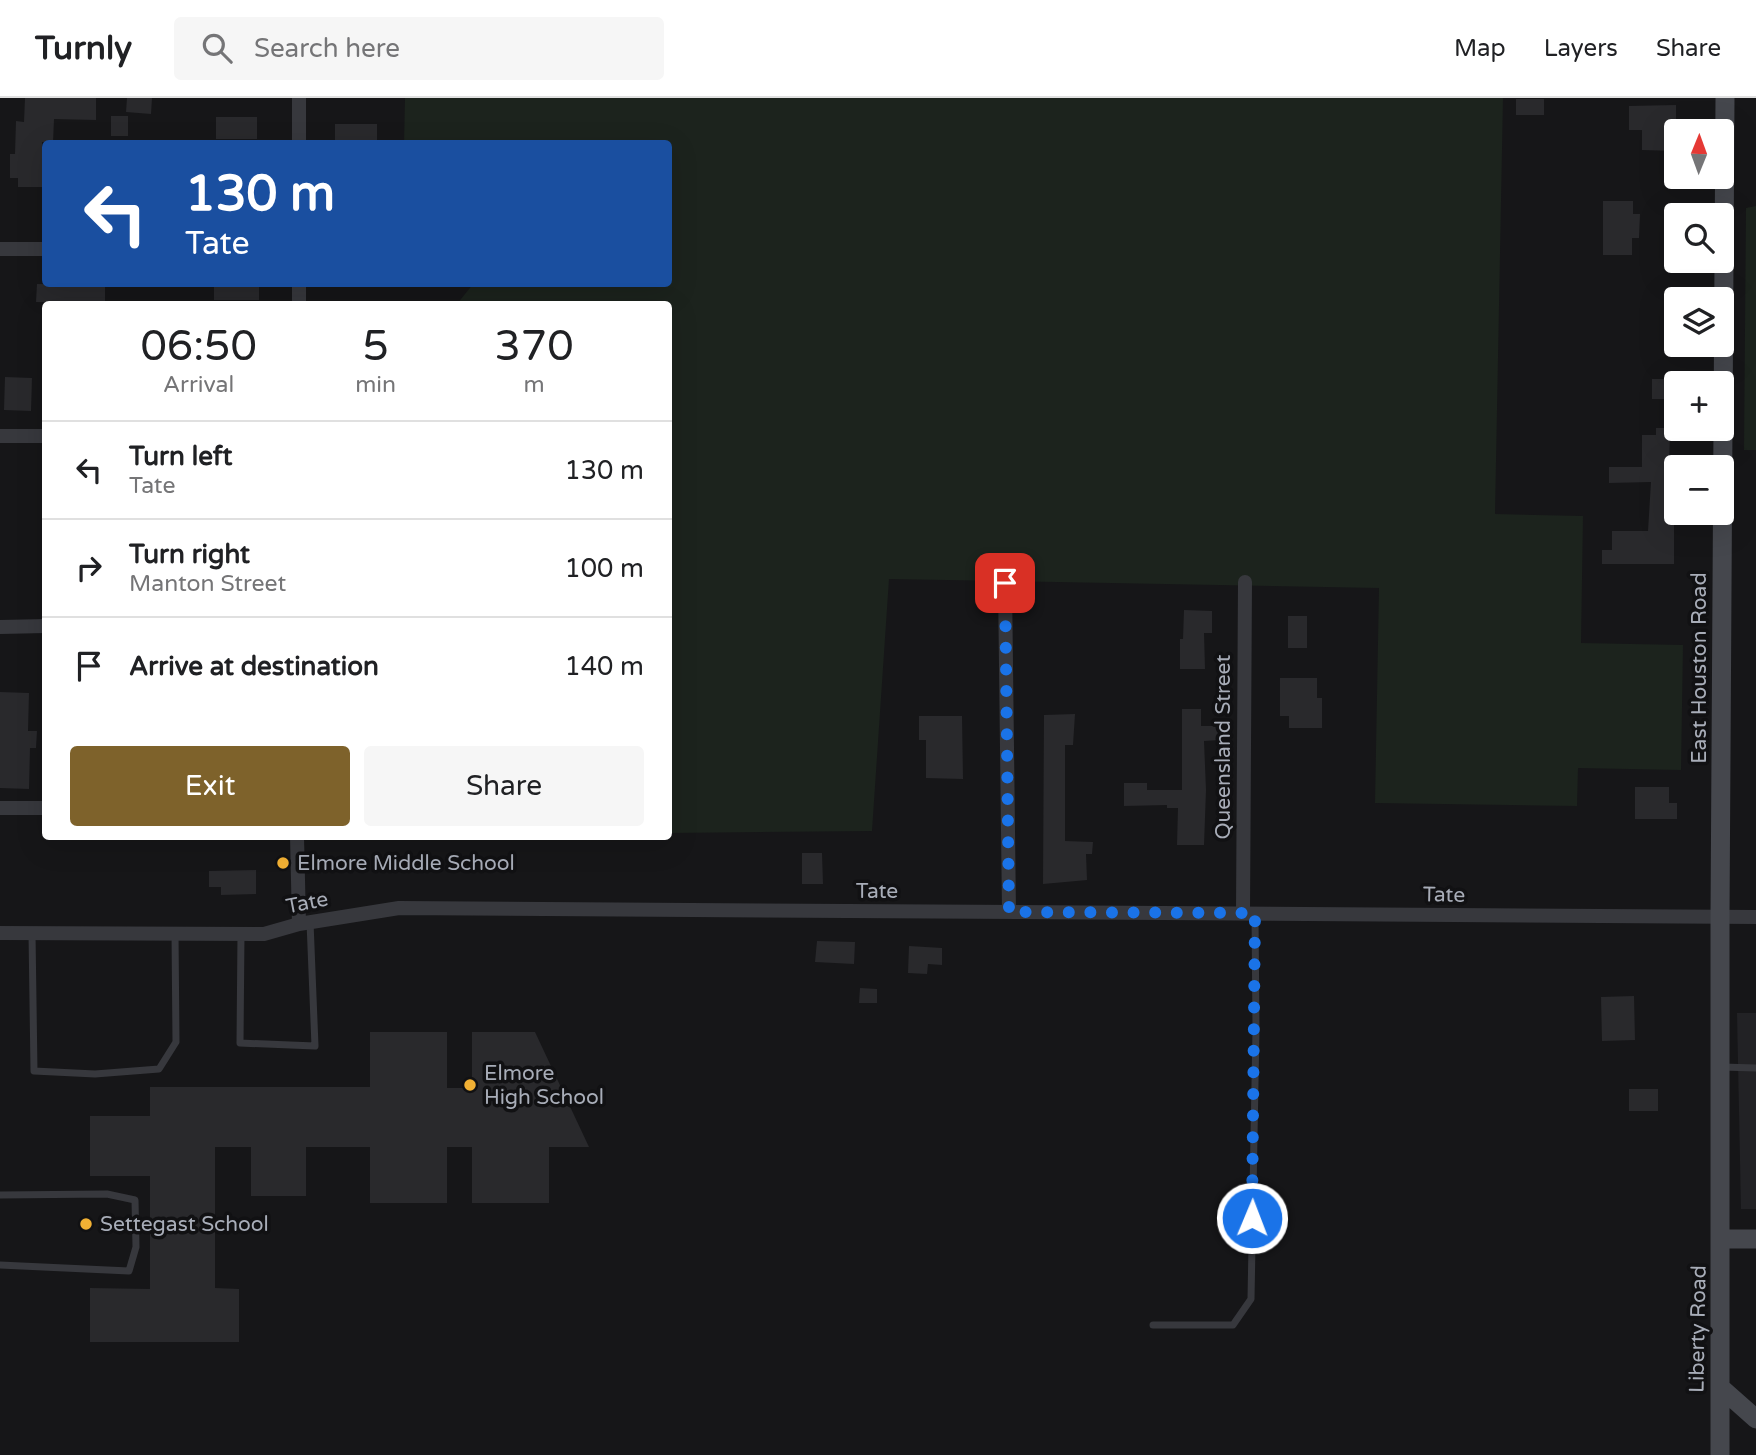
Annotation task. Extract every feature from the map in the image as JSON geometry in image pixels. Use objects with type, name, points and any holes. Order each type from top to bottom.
[{"type":"street","points":[[299,98],[299,140]]},
{"type":"street","name":"East Houston Road","points":[[1721,1239],[1720,917],[1725,98]]},
{"type":"street","points":[[0,249],[42,249]]},
{"type":"street","points":[[0,436],[42,436]]},
{"type":"street","name":"Queensland Street","points":[[1245,582],[1249,913]]},
{"type":"street","points":[[1005,583],[1009,912]]},
{"type":"street","points":[[0,626],[42,626]]},
{"type":"street","points":[[0,808],[42,808]]},
{"type":"street","points":[[297,840],[304,923]]},
{"type":"street","name":"Tate","points":[[0,933],[264,934],[304,923],[399,908],[1756,917]]},
{"type":"street","name":"Liberty Road","points":[[1720,1455],[1721,1239],[1756,1239]]},
{"type":"street","points":[[1720,1387],[1756,1419]]},
{"type":"lane","points":[[1153,1325],[1233,1325],[1251,1299],[1256,1029],[1249,913]]},
{"type":"lane","points":[[240,934],[240,1043],[315,1046],[304,923]]},
{"type":"lane","points":[[32,933],[34,1071],[94,1074],[159,1069],[176,1041],[175,933]]},
{"type":"lane","points":[[1721,1067],[1756,1068]]},
{"type":"lane","points":[[0,1195],[107,1194],[135,1200],[136,1247],[129,1271],[0,1265]]},
{"type":"shaded area","points":[[405,98],[1503,98],[1495,514],[1583,516],[1581,643],[1683,645],[1681,770],[1578,768],[1577,806],[1375,803],[1379,588],[889,579],[872,831],[672,833],[672,301],[459,301],[471,287],[672,287],[672,140],[404,140]]},
{"type":"shaded area","points":[[1756,206],[1756,450],[1744,450],[1746,208]]},
{"type":"shaded area","points":[[1737,1013],[1756,1013],[1756,1209],[1741,1209]]},
{"type":"building","points":[[25,98],[96,98],[96,120],[54,119],[53,140],[42,140],[42,187],[18,187],[18,178],[10,178],[10,154],[15,154],[16,121],[24,122]]},
{"type":"building","points":[[127,98],[152,98],[151,114],[126,112]]},
{"type":"building","points":[[1516,99],[1544,99],[1544,115],[1516,115]]},
{"type":"building","points":[[1676,105],[1676,119],[1664,119],[1664,151],[1642,150],[1642,130],[1629,130],[1629,106]]},
{"type":"building","points":[[111,116],[128,116],[128,136],[111,136]]},
{"type":"building","points":[[216,117],[257,117],[257,139],[216,139]]},
{"type":"building","points":[[335,124],[377,124],[377,140],[335,140]]},
{"type":"building","points":[[1603,201],[1633,201],[1633,214],[1640,214],[1639,238],[1632,238],[1632,255],[1603,255]]},
{"type":"building","points":[[37,284],[42,284],[42,287],[105,287],[105,301],[36,302]]},
{"type":"building","points":[[214,287],[259,287],[259,300],[214,300]]},
{"type":"building","points":[[5,377],[32,378],[31,411],[4,410]]},
{"type":"building","points":[[1652,379],[1664,379],[1664,399],[1652,399]]},
{"type":"building","points":[[1656,428],[1664,428],[1664,441],[1670,441],[1669,455],[1664,455],[1664,525],[1674,525],[1674,564],[1602,564],[1602,550],[1612,550],[1612,531],[1648,531],[1651,482],[1609,483],[1609,467],[1642,467],[1642,435],[1656,435]]},
{"type":"building","points":[[1184,610],[1212,611],[1212,633],[1204,633],[1205,669],[1180,669]]},
{"type":"building","points":[[1288,616],[1307,616],[1307,648],[1288,648]]},
{"type":"building","points":[[1280,678],[1317,678],[1317,698],[1322,698],[1322,728],[1289,728],[1289,716],[1280,716]]},
{"type":"building","points":[[0,692],[29,693],[28,731],[37,731],[36,748],[30,748],[29,789],[0,788]]},
{"type":"building","points":[[1182,709],[1201,709],[1201,726],[1220,726],[1220,740],[1204,741],[1204,845],[1177,845],[1178,808],[1167,808],[1167,805],[1124,806],[1124,783],[1147,783],[1147,790],[1182,790]]},
{"type":"building","points":[[1075,714],[1073,745],[1065,745],[1065,841],[1093,842],[1092,854],[1086,854],[1087,880],[1043,884],[1044,715]]},
{"type":"building","points":[[919,716],[962,716],[963,779],[926,778],[926,740],[919,740]]},
{"type":"building","points":[[1635,787],[1669,787],[1669,803],[1677,803],[1677,819],[1635,819]]},
{"type":"building","points":[[802,853],[822,853],[823,884],[802,884]]},
{"type":"building","points":[[256,870],[256,894],[221,895],[221,887],[209,887],[209,871]]},
{"type":"building","points":[[817,941],[855,942],[854,964],[815,962]]},
{"type":"building","points":[[909,946],[942,948],[942,965],[928,964],[927,974],[908,973]]},
{"type":"building","points":[[860,988],[877,989],[877,1003],[859,1003]]},
{"type":"building","points":[[1634,996],[1635,1040],[1602,1041],[1601,997]]},
{"type":"building","points":[[370,1032],[447,1032],[447,1088],[472,1088],[472,1032],[535,1032],[589,1147],[549,1147],[549,1203],[472,1203],[472,1147],[447,1147],[447,1203],[370,1203],[370,1147],[306,1147],[306,1196],[251,1196],[251,1147],[215,1147],[215,1288],[239,1289],[239,1342],[90,1342],[90,1288],[150,1289],[150,1176],[90,1176],[90,1116],[150,1116],[150,1087],[370,1087]]},
{"type":"building","points":[[1629,1089],[1658,1089],[1658,1111],[1629,1111]]},
{"type":"place","name":"Elmore Middle School","points":[[283,863]]},
{"type":"place","name":"Elmore High School","points":[[470,1085]]},
{"type":"place","name":"Settegast School","points":[[86,1224]]},
{"type":"route","points":[[1005,583],[1009,912],[1255,913],[1256,1029],[1252,1218]]}]
